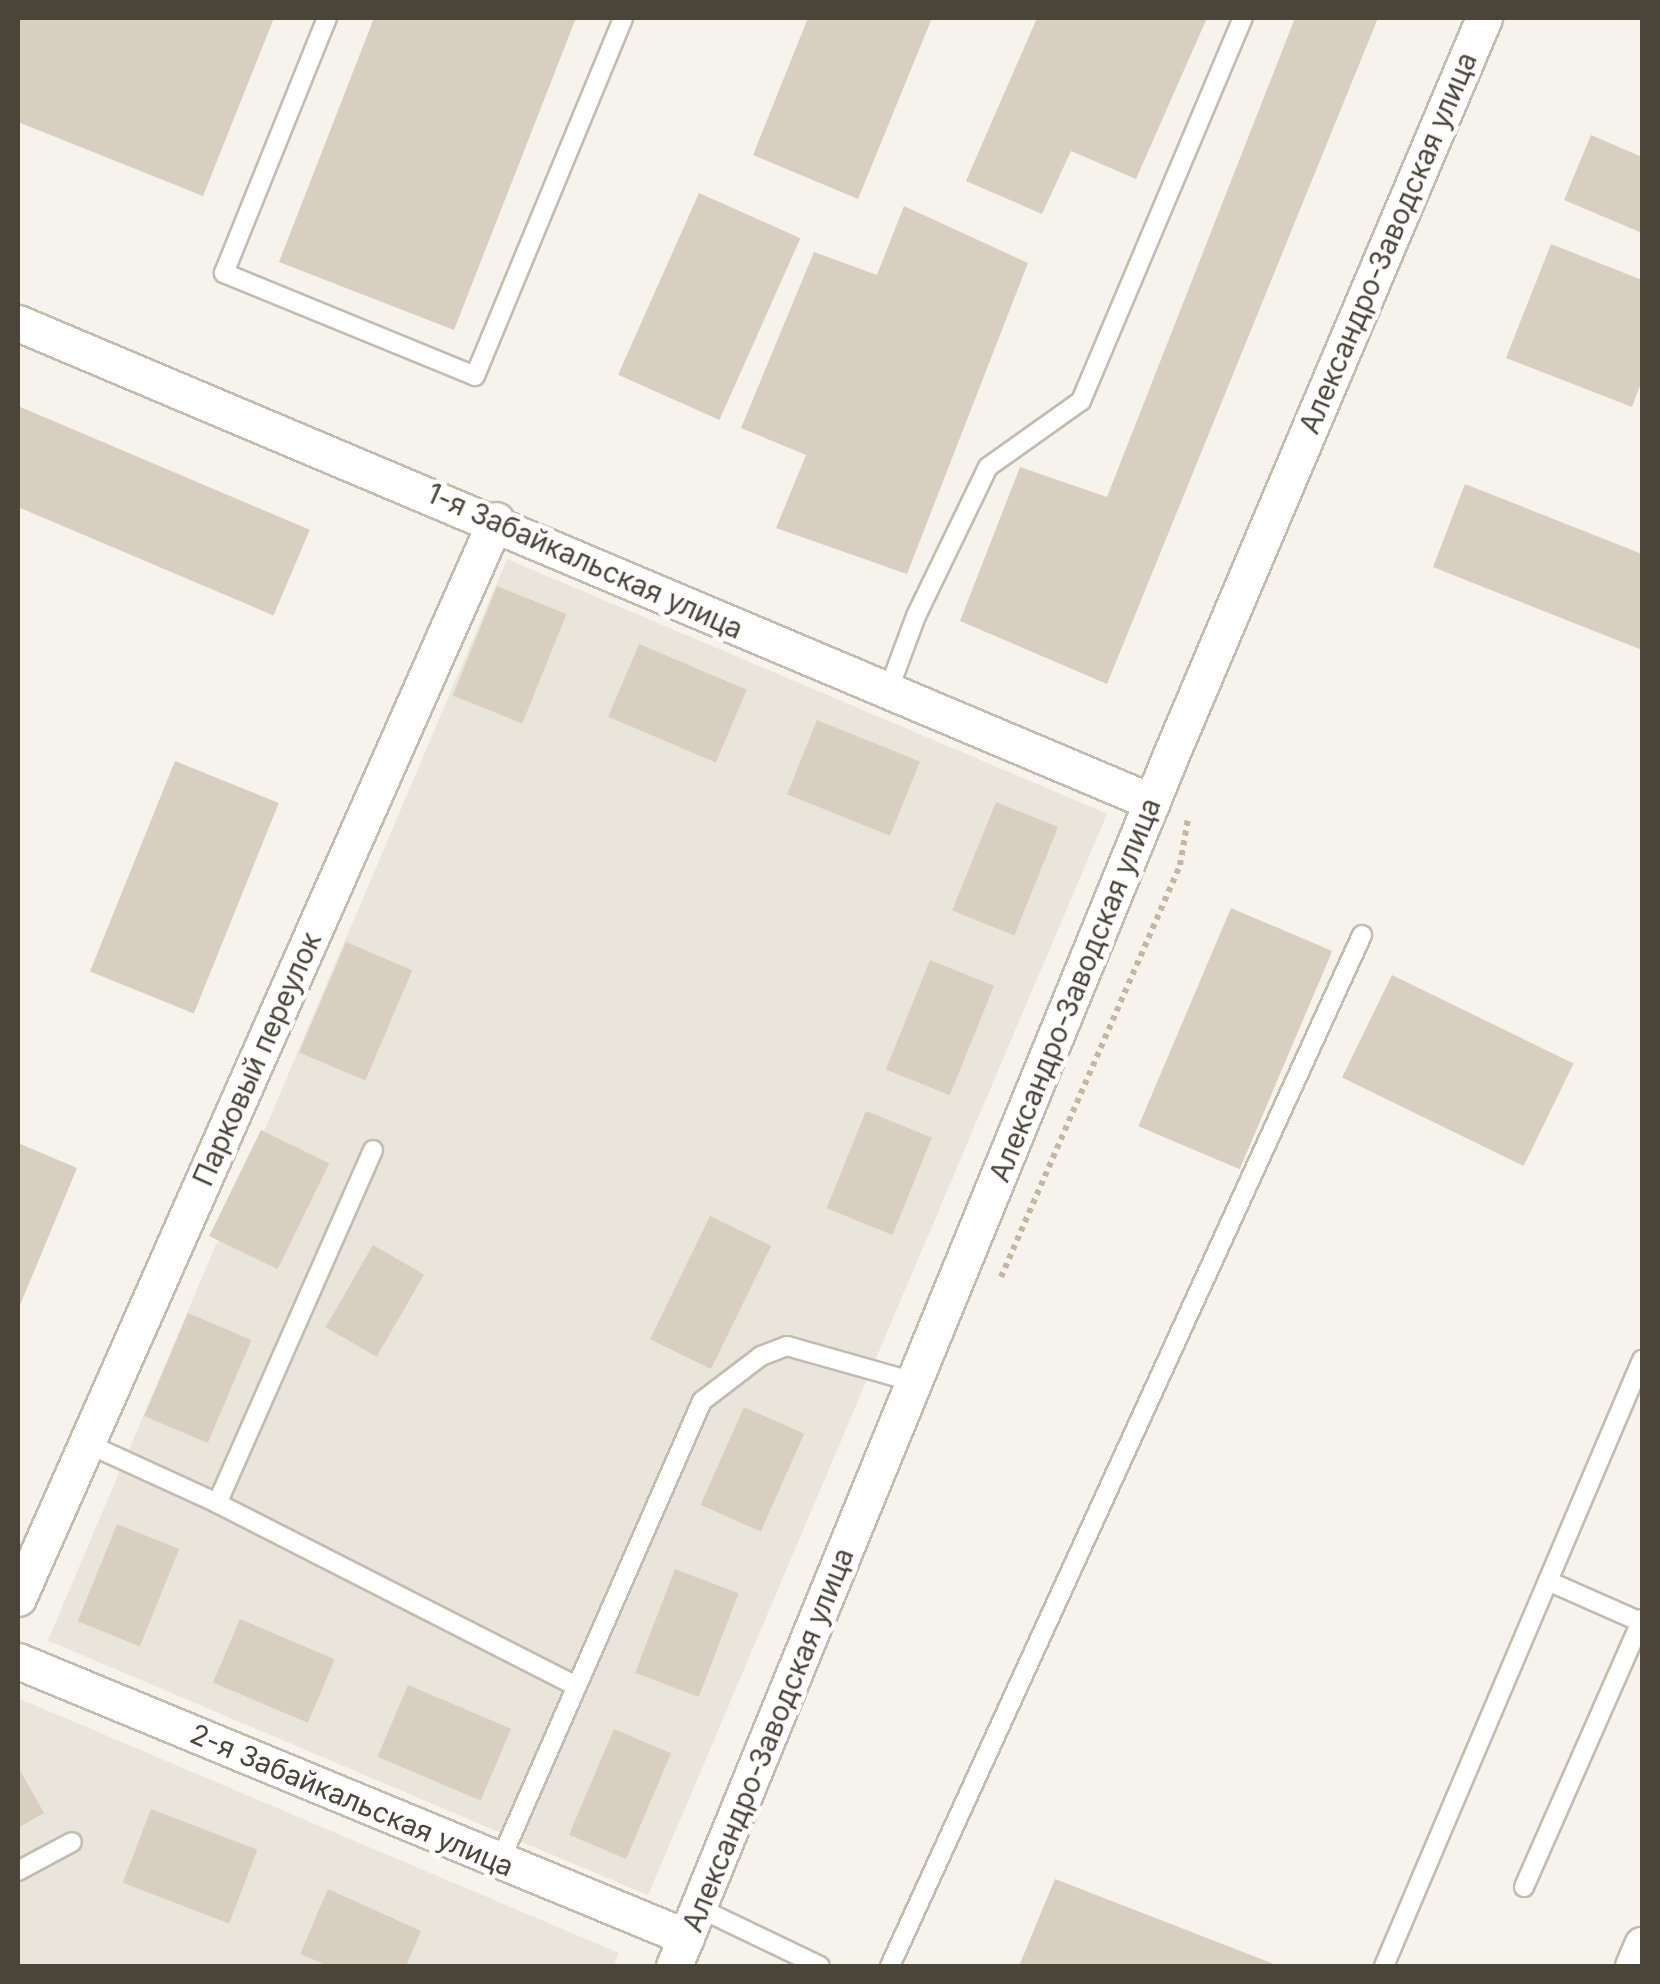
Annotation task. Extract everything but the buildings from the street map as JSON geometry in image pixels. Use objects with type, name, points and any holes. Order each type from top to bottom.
[{"type":"street","name":"Александро-Заводская улица","points":[[686,1937],[1152,802],[1484,18]]},
{"type":"street","name":"1-я Забайкальская улица","points":[[18,323],[496,520],[887,695],[1152,802]]},
{"type":"street","name":"Парковый переулок","points":[[18,1598],[496,520]]},
{"type":"street","name":"2-я Забайкальская улица","points":[[18,1661],[686,1937]]},
{"type":"street","points":[[1634,1966],[1642,1945]]},
{"type":"lane","points":[[327,18],[224,273],[475,376],[623,18]]},
{"type":"lane","points":[[887,695],[916,616],[988,467],[1081,401],[1243,18]]},
{"type":"lane","points":[[890,1966],[1362,935]]},
{"type":"lane","points":[[217,1503],[373,1150]]},
{"type":"lane","points":[[500,1861],[702,1400],[762,1356],[787,1346],[914,1382]]},
{"type":"lane","points":[[1384,1966],[1642,1360]]},
{"type":"lane","points":[[86,1443],[217,1503],[574,1686]]},
{"type":"lane","points":[[1524,1887],[1642,1620],[1548,1582]]},
{"type":"lane","points":[[18,1871],[72,1842]]},
{"type":"lane","points":[[686,1937],[820,1966]]},
{"type":"shaded area","points":[[507,559],[1107,814],[648,1895],[48,1641]]},
{"type":"shaded area","points":[[18,1698],[619,1953],[613,1966],[18,1966]]}]
